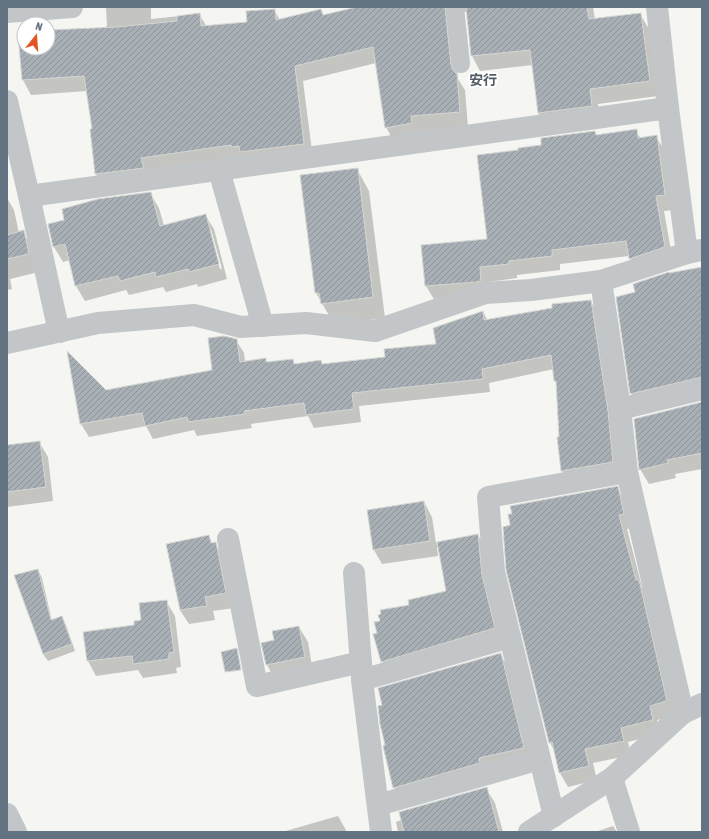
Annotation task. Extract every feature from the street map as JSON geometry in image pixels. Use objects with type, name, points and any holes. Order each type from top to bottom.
[{"type":"street","points":[[7,12],[72,7]]},
{"type":"street","points":[[7,343],[98,323],[194,315],[241,327],[306,323],[375,331],[485,293],[530,290],[601,281],[695,251],[668,108],[657,7]]},
{"type":"street","points":[[7,101],[59,332]]},
{"type":"street","points":[[29,196],[668,108]]},
{"type":"street","points":[[219,170],[263,326]]},
{"type":"street","points":[[529,832],[612,778],[693,709],[627,472],[620,409],[601,281]]},
{"type":"street","points":[[620,409],[702,389]]},
{"type":"street","points":[[554,816],[494,572],[488,497],[627,472]]},
{"type":"street","points":[[228,539],[257,686],[361,671],[510,637]]},
{"type":"street","points":[[354,573],[361,671],[381,832]]},
{"type":"street","points":[[378,805],[540,759]]},
{"type":"street","points":[[612,778],[629,832]]},
{"type":"street","points":[[7,814],[16,832]]},
{"type":"lane","points":[[455,7],[461,64]]},
{"type":"building","points":[[357,7],[445,7],[451,65],[457,74],[460,112],[411,116],[412,123],[385,128],[373,47],[295,66],[304,144],[240,152],[239,146],[231,147],[231,145],[141,158],[144,168],[95,174],[90,129],[92,129],[84,76],[22,80],[20,56],[56,56],[56,30],[117,27],[177,21],[177,16],[200,13],[201,26],[247,22],[246,11],[275,9],[276,20],[321,9],[323,15]]},
{"type":"building","points":[[466,7],[587,7],[589,19],[641,13],[650,81],[590,89],[592,106],[538,113],[530,50],[471,56]]},
{"type":"building","points":[[637,129],[638,138],[657,135],[665,195],[656,196],[665,247],[629,259],[626,241],[552,250],[552,256],[509,261],[509,264],[480,267],[481,281],[425,286],[421,245],[487,239],[477,155],[518,150],[518,148],[541,145],[541,138],[595,131],[596,135]]},
{"type":"building","points":[[358,168],[373,297],[321,304],[319,293],[315,293],[300,175]]},
{"type":"building","points":[[151,192],[160,226],[206,214],[219,264],[189,272],[188,269],[156,277],[155,272],[120,281],[118,276],[75,286],[65,244],[53,247],[48,224],[64,220],[62,209],[98,199]]},
{"type":"building","points":[[24,230],[29,254],[7,259],[7,235]]},
{"type":"building","points":[[702,267],[702,377],[630,394],[616,297],[635,292],[633,284],[669,272]]},
{"type":"building","points":[[591,300],[608,411],[613,462],[561,471],[557,437],[559,437],[556,381],[554,381],[551,355],[482,369],[483,379],[352,393],[354,409],[306,415],[304,403],[244,411],[245,414],[188,422],[187,417],[145,426],[142,413],[80,424],[67,351],[106,390],[212,370],[208,338],[224,336],[237,339],[240,362],[266,358],[266,362],[293,359],[294,364],[321,360],[322,364],[385,357],[384,349],[436,344],[433,328],[483,311],[484,320],[552,308],[552,304]]},
{"type":"building","points":[[702,402],[702,453],[667,460],[668,463],[639,470],[634,419]]},
{"type":"building","points":[[40,441],[46,487],[7,492],[7,445]]},
{"type":"building","points":[[618,486],[624,514],[619,515],[636,580],[639,580],[667,701],[650,706],[653,720],[621,728],[624,741],[585,749],[589,766],[559,773],[552,742],[549,743],[506,570],[503,527],[510,525],[508,514],[512,514],[510,506]]},
{"type":"building","points":[[424,501],[430,541],[373,550],[367,510]]},
{"type":"building","points":[[478,534],[482,575],[495,628],[381,662],[373,634],[377,633],[374,622],[380,621],[378,615],[381,614],[380,610],[409,605],[408,600],[446,591],[437,542]]},
{"type":"building","points":[[209,535],[211,543],[216,542],[226,593],[205,597],[207,606],[180,610],[166,544]]},
{"type":"building","points":[[38,569],[51,620],[62,616],[72,644],[43,654],[14,575]]},
{"type":"building","points":[[167,600],[174,652],[169,653],[169,659],[133,664],[132,656],[87,661],[83,632],[134,625],[134,621],[141,620],[139,603]]},
{"type":"building","points":[[299,626],[305,657],[266,665],[261,643],[274,640],[272,631]]},
{"type":"building","points":[[237,648],[241,670],[225,672],[221,652]]},
{"type":"building","points":[[501,653],[524,748],[479,758],[480,763],[393,788],[383,746],[385,745],[380,724],[378,706],[382,705],[378,688]]},
{"type":"building","points":[[487,787],[499,832],[404,832],[399,812]]},
{"type":"district","name":"安行","points":[[483,80]]}]
